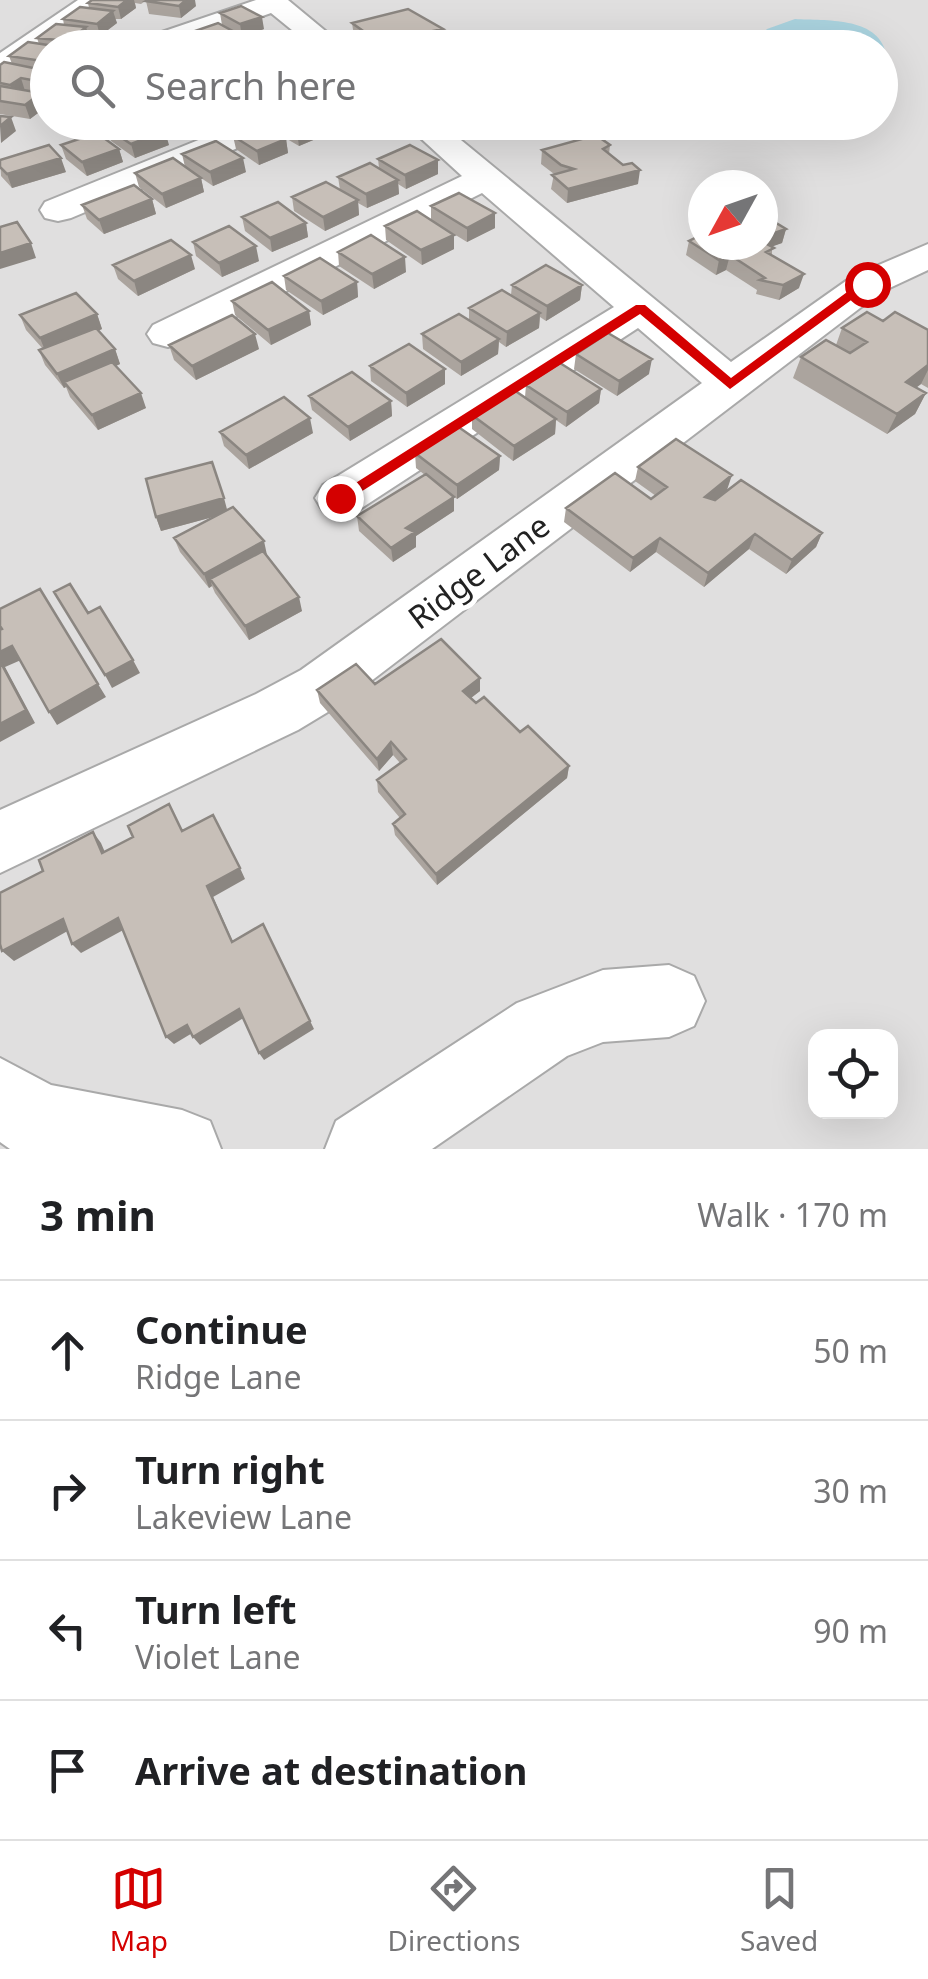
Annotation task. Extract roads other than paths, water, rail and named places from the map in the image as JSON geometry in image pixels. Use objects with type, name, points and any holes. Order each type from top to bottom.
[{"type":"street","points":[[52,30],[96,0]]},
{"type":"street","points":[[191,30],[273,1],[309,30]]},
{"type":"street","points":[[0,66],[30,45]]},
{"type":"street","points":[[58,210],[228,140]]},
{"type":"street","points":[[440,140],[730,385]]},
{"type":"street","points":[[168,334],[485,178]]},
{"type":"street","name":"Ridge Lane","points":[[0,842],[276,712],[320,687],[867,284],[928,255]]},
{"type":"street","points":[[340,498],[641,308]]},
{"type":"street","points":[[364,1149],[543,1029],[603,1006],[669,1001]]},
{"type":"street","points":[[0,1096],[36,1122],[182,1149]]},
{"type":"water","points":[[795,19],[835,21],[868,30],[766,30]]}]
